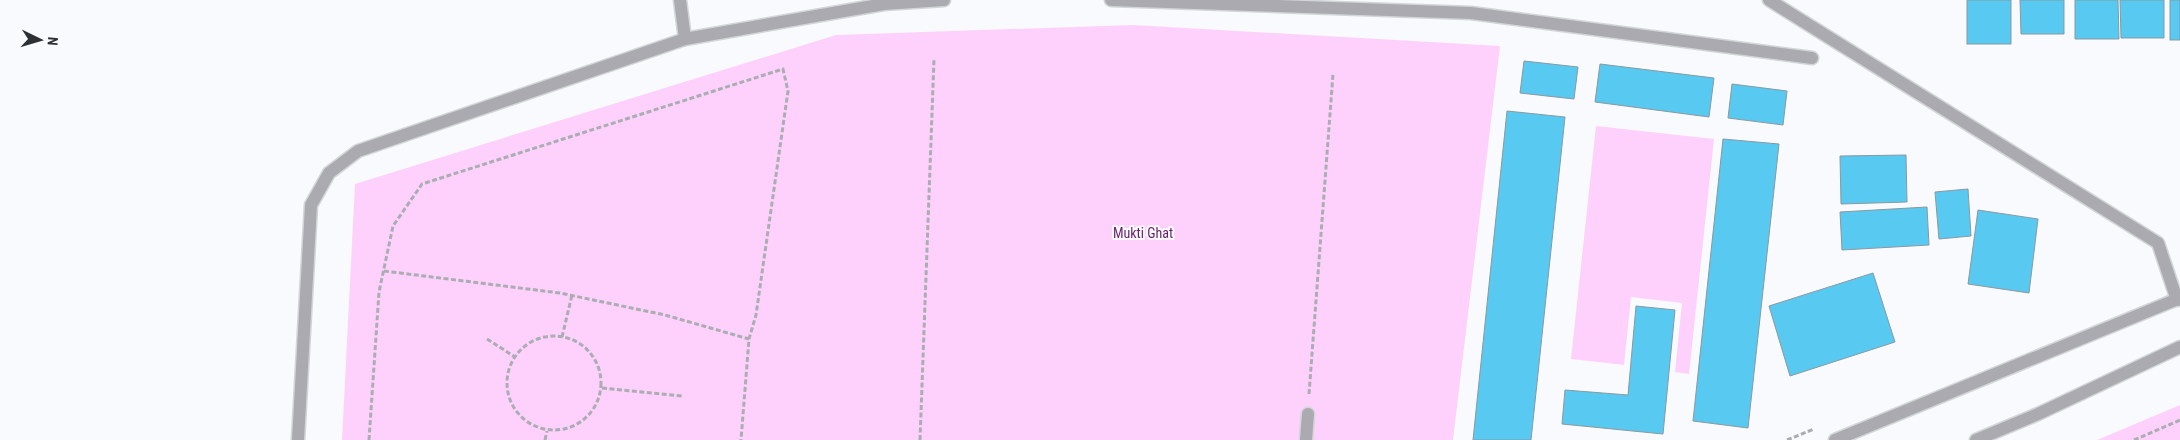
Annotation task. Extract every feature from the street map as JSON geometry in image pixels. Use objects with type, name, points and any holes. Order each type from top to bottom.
[{"type":"street","points":[[680,0],[685,39]]},
{"type":"street","points":[[298,440],[312,206],[328,173],[358,151],[685,39],[884,4],[944,0]]},
{"type":"street","points":[[1112,0],[1472,13],[1812,58]]},
{"type":"street","points":[[1769,0],[2158,243],[2179,299],[1835,440]]},
{"type":"street","points":[[1976,440],[2038,414],[2180,347]]},
{"type":"street","points":[[1306,440],[1308,414]]},
{"type":"path","points":[[920,440],[934,60]]},
{"type":"path","points":[[369,440],[378,292],[393,226],[422,184],[784,69],[788,91],[756,315],[749,339],[741,440]]},
{"type":"path","points":[[1308,414],[1332,74]]},
{"type":"path","points":[[384,271],[572,295],[665,315],[749,339]]},
{"type":"path","points":[[562,337],[572,295]]},
{"type":"path","points":[[556,335],[562,337],[584,346],[595,358],[601,372],[602,388],[598,403],[589,416],[577,425],[562,430],[547,430],[532,425],[519,416],[511,402],[508,379],[515,356],[526,345],[540,338],[556,335]]},
{"type":"path","points":[[488,339],[515,356]]},
{"type":"path","points":[[602,388],[682,396]]},
{"type":"path","points":[[2134,440],[2180,420]]},
{"type":"path","points":[[545,440],[547,430]]},
{"type":"green space","name":"Mukti Ghat","points":[[1133,25],[1500,46],[1453,440],[342,440],[355,184],[836,35]]},
{"type":"green space","points":[[1596,126],[1714,139],[1689,374],[1675,372],[1682,303],[1631,297],[1624,365],[1571,359]]},
{"type":"green space","points":[[2180,405],[2180,440],[2097,440]]},
{"type":"building","points":[[1967,0],[2011,0],[2011,44],[1967,44]]},
{"type":"building","points":[[2020,0],[2064,0],[2064,34],[2021,34]]},
{"type":"building","points":[[2075,0],[2118,0],[2119,39],[2075,39]]},
{"type":"building","points":[[2120,0],[2164,0],[2164,38],[2121,38]]},
{"type":"building","points":[[2170,0],[2180,0],[2180,40],[2170,40]]},
{"type":"building","points":[[1524,61],[1578,67],[1574,99],[1520,93]]},
{"type":"building","points":[[1600,64],[1714,78],[1709,117],[1595,102]]},
{"type":"building","points":[[1732,84],[1787,91],[1783,125],[1728,118]]},
{"type":"building","points":[[1507,111],[1565,117],[1531,440],[1473,440]]},
{"type":"building","points":[[1723,139],[1779,144],[1748,428],[1693,421]]},
{"type":"building","points":[[1906,155],[1907,202],[1841,204],[1840,156]]},
{"type":"building","points":[[1968,189],[1971,236],[1939,239],[1935,192]]},
{"type":"building","points":[[1927,207],[1929,245],[1842,250],[1840,212]]},
{"type":"building","points":[[1978,210],[2038,219],[2029,293],[1968,284]]},
{"type":"building","points":[[1873,273],[1895,342],[1790,376],[1769,306]]},
{"type":"building","points":[[1636,306],[1675,310],[1663,434],[1562,424],[1565,390],[1628,395]]}]
